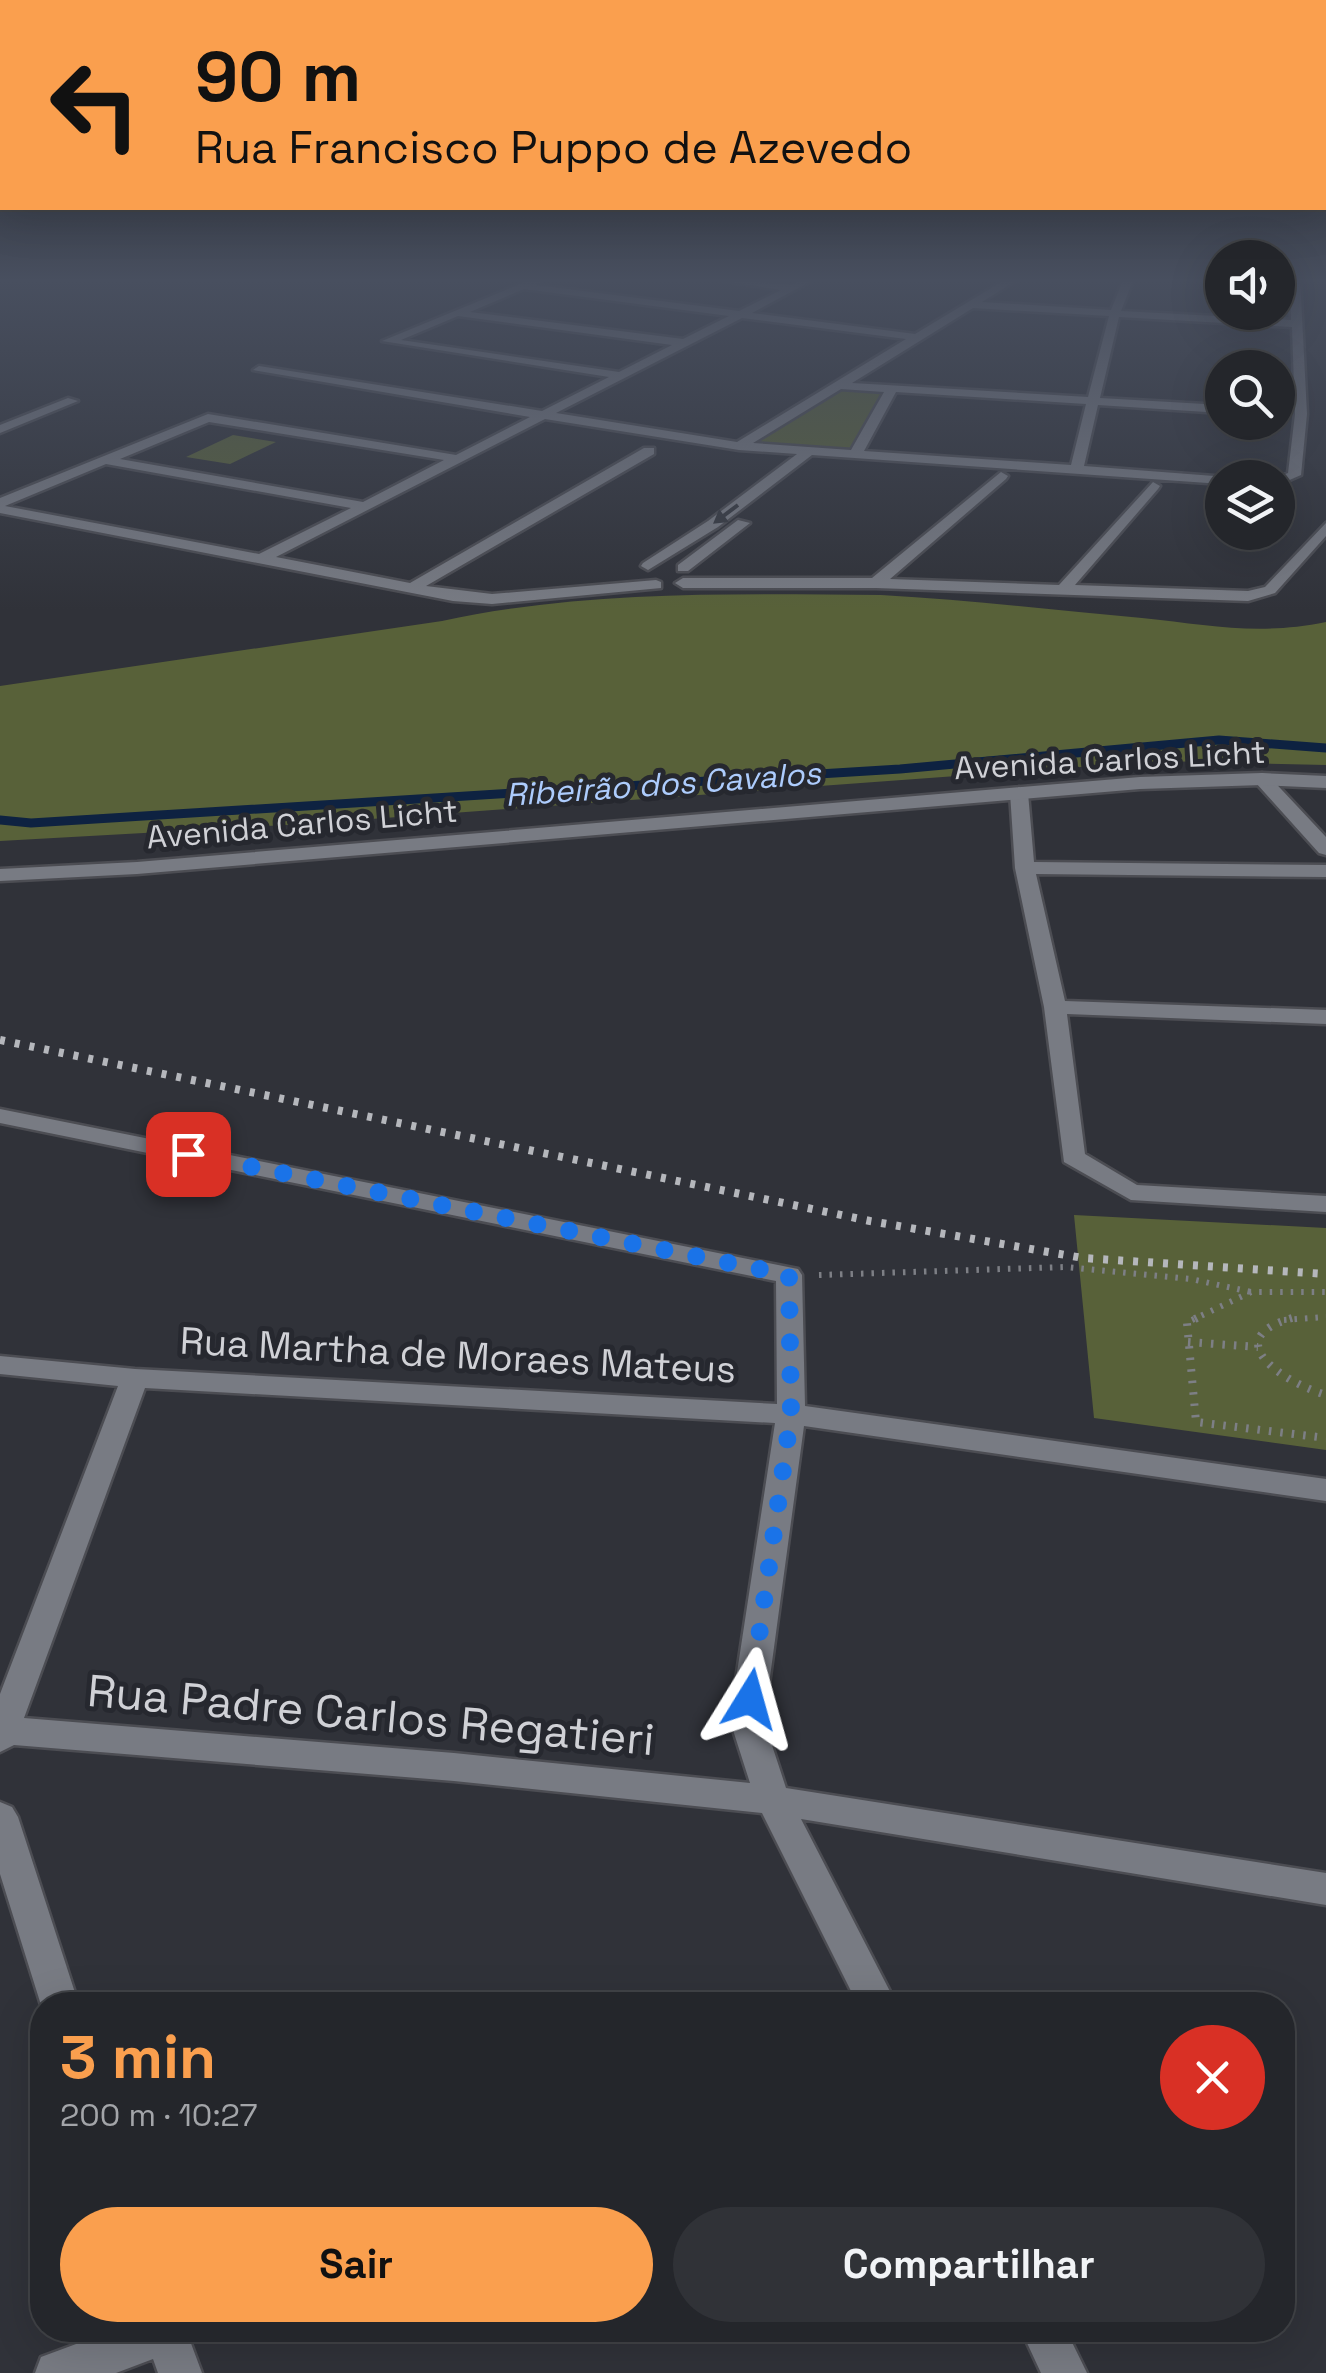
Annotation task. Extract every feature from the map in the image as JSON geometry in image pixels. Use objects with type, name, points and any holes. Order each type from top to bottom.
[{"type":"street","points":[[377,389],[739,446],[1205,479]]},
{"type":"street","points":[[263,558],[369,507],[592,389]]},
{"type":"street","points":[[739,446],[830,389]]},
{"type":"street","points":[[887,389],[1205,408]]},
{"type":"street","points":[[855,454],[892,389]]},
{"type":"street","points":[[1076,470],[1096,389]]},
{"type":"street","points":[[1294,460],[1296,389]]},
{"type":"street","points":[[0,429],[72,401]]},
{"type":"street","points":[[0,416],[27,418]]},
{"type":"street","points":[[0,506],[208,418],[459,459]]},
{"type":"street","points":[[412,588],[648,451]]},
{"type":"street","points":[[584,590],[642,572],[808,452]]},
{"type":"street","points":[[810,473],[836,453]]},
{"type":"street","points":[[106,460],[369,507]]},
{"type":"street","points":[[876,583],[1001,476]]},
{"type":"street","points":[[1063,590],[1154,486]]},
{"type":"street","points":[[0,506],[412,588],[492,599],[656,585],[686,574],[762,508]]},
{"type":"street","points":[[642,572],[766,581],[1261,594],[1270,590],[1326,526]]},
{"type":"street","points":[[642,572],[656,585]]},
{"type":"street","points":[[1262,779],[1326,849]]},
{"type":"street","name":"Avenida Carlos Licht","points":[[0,876],[1019,793],[1262,779],[1326,782]]},
{"type":"street","points":[[1019,793],[1024,868],[1056,1007],[1073,1158],[1131,1192],[1326,1204]]},
{"type":"street","points":[[1024,868],[1326,871]]},
{"type":"street","points":[[1056,1007],[1326,1017]]},
{"type":"street","points":[[0,1116],[789,1275],[791,1414],[750,1699],[750,1730],[773,1800],[871,1992]]},
{"type":"street","name":"Rua Martha de Moraes Mateus","points":[[0,1366],[135,1378],[791,1414],[1326,1490]]},
{"type":"street","points":[[1,1733],[135,1378]]},
{"type":"street","name":"Rua Padre Carlos Regatieri","points":[[1,1733],[454,1766],[773,1800],[1326,1889]]},
{"type":"street","points":[[0,1817],[56,1992]]},
{"type":"street","points":[[1049,2342],[1065,2373]]},
{"type":"street","points":[[57,2373],[170,2345]]},
{"type":"path","points":[[789,1275],[1065,1268],[1191,1279],[1251,1292],[1326,1292]]},
{"type":"path","points":[[1251,1292],[1187,1323],[1196,1422],[1326,1438]]},
{"type":"path","points":[[1326,1317],[1286,1318],[1271,1324],[1261,1335],[1258,1347],[1272,1373],[1289,1384],[1326,1395]]},
{"type":"path","points":[[1188,1342],[1258,1347]]},
{"type":"green space","points":[[828,389],[892,389],[855,455],[739,446]]},
{"type":"green space","points":[[233,435],[276,442],[230,464],[186,457]]},
{"type":"green space","points":[[881,595],[1234,628],[1326,622],[1326,765],[1162,761],[303,824],[0,841],[0,686],[550,604],[661,596]]},
{"type":"green space","points":[[1074,1215],[1326,1228],[1326,1450],[1094,1418]]},
{"type":"waterway","name":"Ribeirão dos Cavalos","points":[[0,820],[31,823],[900,769],[1219,740],[1326,748]]},
{"type":"railway","points":[[0,1040],[870,1221],[1083,1258],[1326,1274]]},
{"type":"route","points":[[188,1154],[789,1275],[791,1414],[750,1699]]}]
